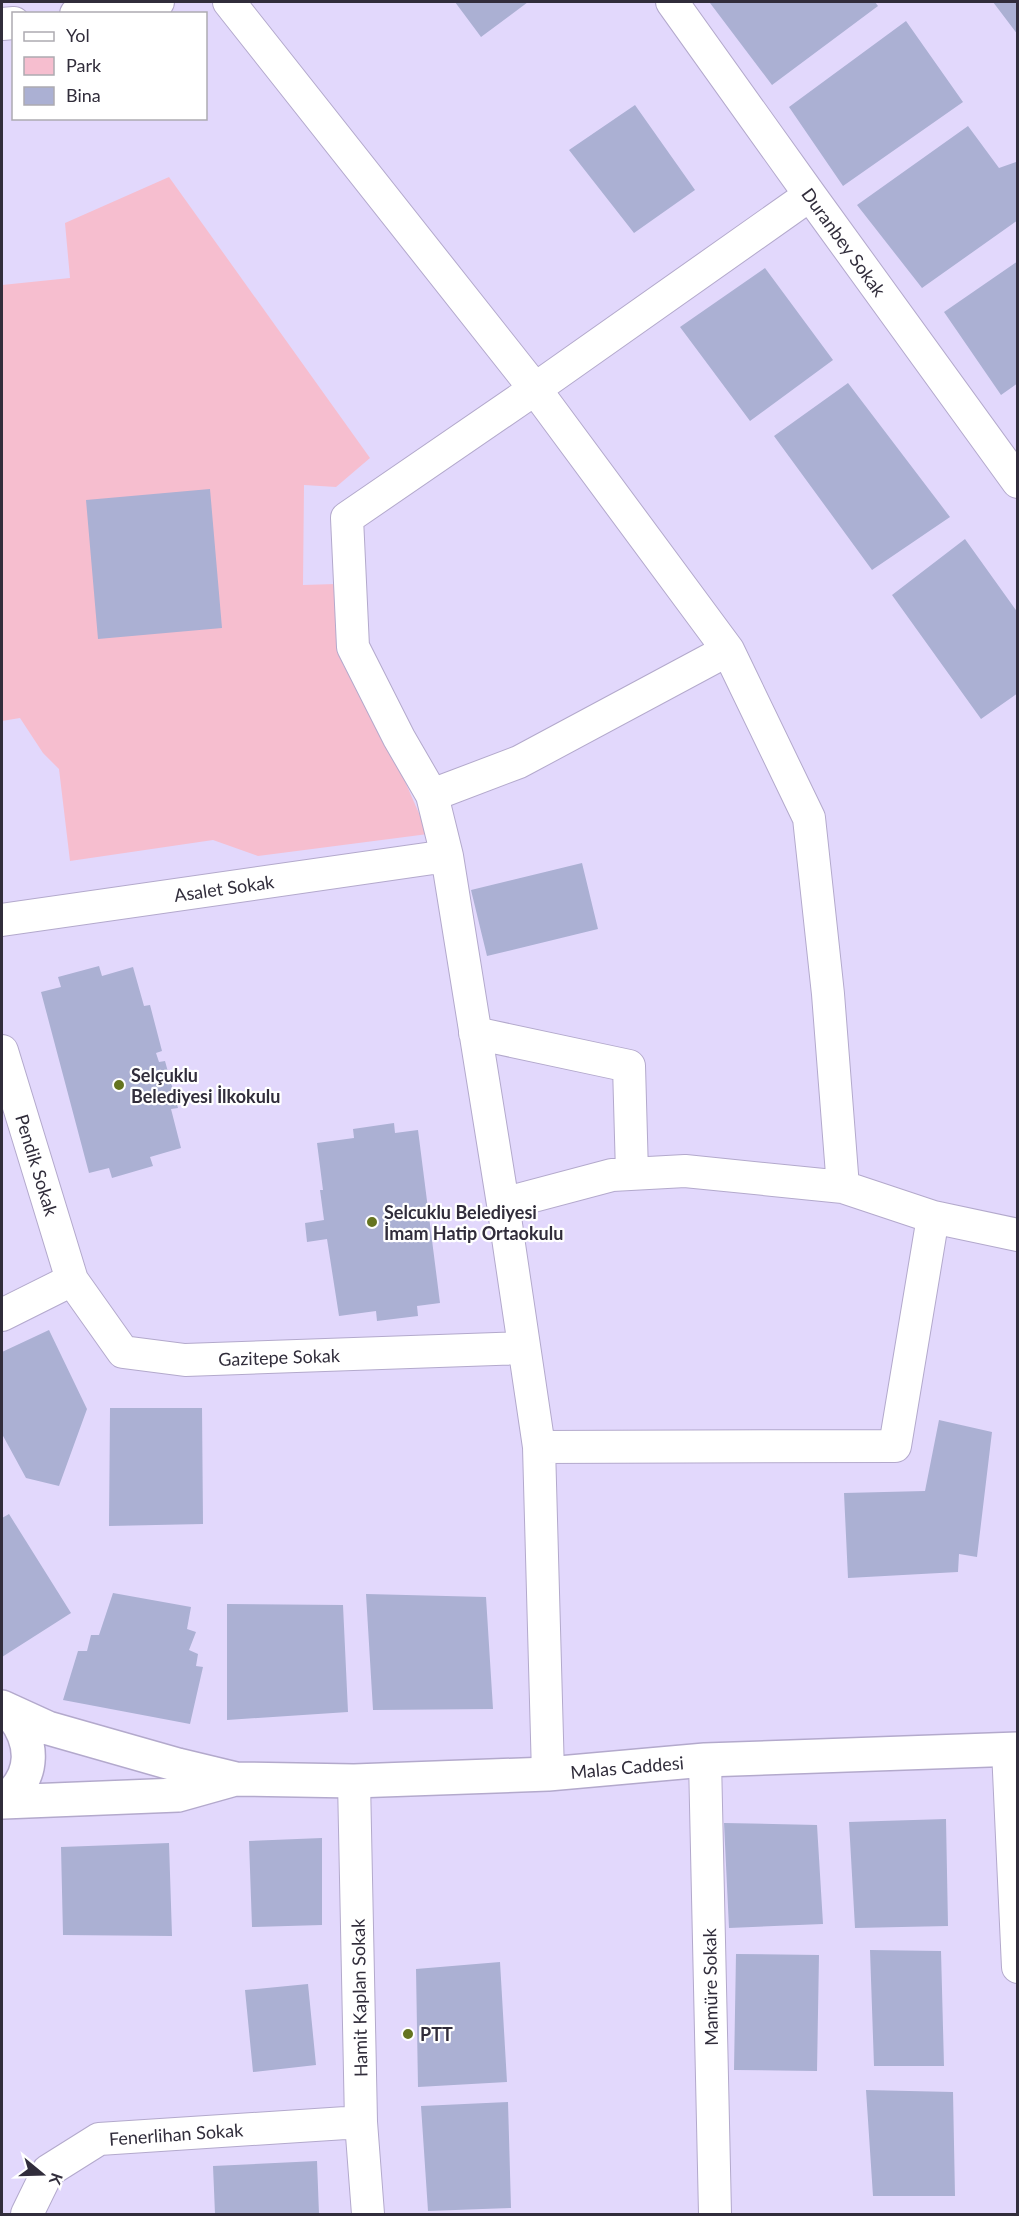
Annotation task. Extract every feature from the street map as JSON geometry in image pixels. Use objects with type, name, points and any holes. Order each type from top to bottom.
[{"type":"street","points":[[90,12],[158,2]]},
{"type":"street","points":[[229,2],[536,389],[728,650],[809,818],[828,994],[843,1187]]},
{"type":"street","name":"Duranbey Sokak","points":[[672,2],[810,195],[1014,472]]},
{"type":"street","points":[[548,1774],[539,1447],[503,1204],[447,856],[432,795],[399,738],[353,646],[346,518],[536,389],[810,195]]},
{"type":"street","points":[[432,795],[519,762],[728,650]]},
{"type":"street","name":"Asalet Sokak","points":[[2,920],[447,856]]},
{"type":"street","points":[[475,1033],[629,1066],[632,1173]]},
{"type":"street","name":"Pendik Sokak","points":[[2,1051],[72,1280]]},
{"type":"street","points":[[503,1204],[612,1174],[686,1171],[843,1187],[933,1217],[1017,1235]]},
{"type":"street","points":[[539,1447],[895,1446],[933,1217]]},
{"type":"street","points":[[2,1315],[72,1280]]},
{"type":"street","name":"Gazitepe Sokak","points":[[72,1280],[123,1352],[185,1360],[524,1348]]},
{"type":"street","points":[[4,1709],[48,1728],[236,1779]]},
{"type":"street","points":[[2,1802],[16,1790],[21,1782],[25,1775],[28,1757],[27,1740],[20,1724],[4,1709]]},
{"type":"street","points":[[1013,1750],[1017,1967]]},
{"type":"street","name":"Malas Caddesi","points":[[236,1779],[354,1781],[548,1774],[705,1760],[1013,1750]]},
{"type":"street","name":"Mamüre Sokak","points":[[705,1760],[715,2214]]},
{"type":"street","points":[[2,1802],[178,1795],[236,1779]]},
{"type":"street","name":"Hamit Kaplan Sokak","points":[[354,1781],[361,2122],[368,2214]]},
{"type":"street","name":"Fenerlihan Sokak","points":[[27,2214],[48,2171],[99,2139],[361,2122]]},
{"type":"green space","points":[[169,177],[370,458],[336,487],[304,485],[303,585],[336,584],[343,665],[376,715],[428,834],[258,856],[213,840],[70,861],[59,769],[43,753],[20,718],[2,721],[2,285],[70,278],[65,223]]},
{"type":"building","points":[[455,2],[528,2],[481,37]]},
{"type":"building","points":[[875,2],[878,6],[772,85],[710,3]]},
{"type":"building","points":[[993,2],[1018,2],[1018,35]]},
{"type":"building","points":[[906,21],[963,102],[843,186],[789,107]]},
{"type":"building","points":[[635,105],[695,190],[634,233],[569,150]]},
{"type":"building","points":[[968,126],[999,168],[1016,162],[1018,164],[1018,220],[922,288],[857,205]]},
{"type":"building","points":[[1018,261],[1018,383],[1001,395],[944,312]]},
{"type":"building","points":[[765,268],[833,360],[750,421],[680,327]]},
{"type":"building","points":[[848,383],[950,517],[872,570],[774,436]]},
{"type":"building","points":[[210,489],[222,628],[98,639],[86,500]]},
{"type":"building","points":[[965,539],[1018,613],[1018,693],[981,719],[892,595]]},
{"type":"building","points":[[582,863],[598,929],[487,956],[471,890]]},
{"type":"building","name":"Selçuklu Belediyesi İlkokulu","points":[[99,966],[102,976],[133,967],[144,1006],[150,1005],[162,1051],[156,1053],[159,1062],[165,1061],[178,1108],[171,1109],[181,1148],[150,1157],[153,1166],[112,1178],[109,1168],[89,1173],[41,992],[61,987],[58,977]]},
{"type":"building","name":"Selcuklu Belediyesi İmam Hatip Ortaokulu","points":[[394,1123],[395,1133],[418,1130],[440,1303],[417,1306],[418,1316],[377,1321],[376,1311],[339,1316],[327,1239],[307,1242],[305,1223],[324,1220],[317,1143],[354,1138],[353,1129]]},
{"type":"building","points":[[49,1330],[87,1409],[59,1486],[26,1478],[2,1434],[2,1352]]},
{"type":"building","points":[[110,1408],[202,1408],[203,1524],[109,1526]]},
{"type":"building","points":[[939,1420],[992,1432],[977,1557],[959,1554],[958,1572],[848,1578],[844,1493],[925,1491]]},
{"type":"building","points":[[9,1514],[71,1613],[2,1657],[2,1518]]},
{"type":"building","points":[[113,1593],[191,1607],[187,1629],[196,1632],[189,1650],[198,1654],[196,1666],[203,1667],[190,1724],[63,1700],[78,1651],[87,1651],[91,1635],[99,1635]]},
{"type":"building","points":[[366,1594],[486,1597],[493,1709],[373,1710]]},
{"type":"building","points":[[227,1604],[343,1605],[348,1712],[227,1720]]},
{"type":"building","points":[[946,1819],[948,1926],[855,1928],[849,1822]]},
{"type":"building","points":[[724,1823],[817,1825],[823,1924],[729,1928]]},
{"type":"building","points":[[322,1838],[322,1925],[252,1927],[249,1841]]},
{"type":"building","points":[[169,1843],[172,1936],[63,1935],[61,1847]]},
{"type":"building","points":[[870,1950],[941,1951],[944,2066],[874,2066]]},
{"type":"building","points":[[736,1954],[819,1955],[817,2071],[734,2070]]},
{"type":"building","points":[[500,1962],[507,2082],[418,2087],[416,1969]]},
{"type":"building","points":[[308,1984],[316,2065],[253,2072],[245,1990]]},
{"type":"building","points":[[866,2090],[953,2092],[955,2196],[873,2196]]},
{"type":"building","points":[[508,2102],[511,2208],[428,2211],[421,2106]]},
{"type":"building","points":[[317,2161],[319,2214],[215,2214],[213,2166]]},
{"type":"place","name":"Selçuklu Belediyesi İlkokulu","points":[[119,1085]]},
{"type":"place","name":"Selcuklu Belediyesi İmam Hatip Ortaokulu","points":[[372,1222]]},
{"type":"place","name":"PTT","points":[[408,2034]]}]
